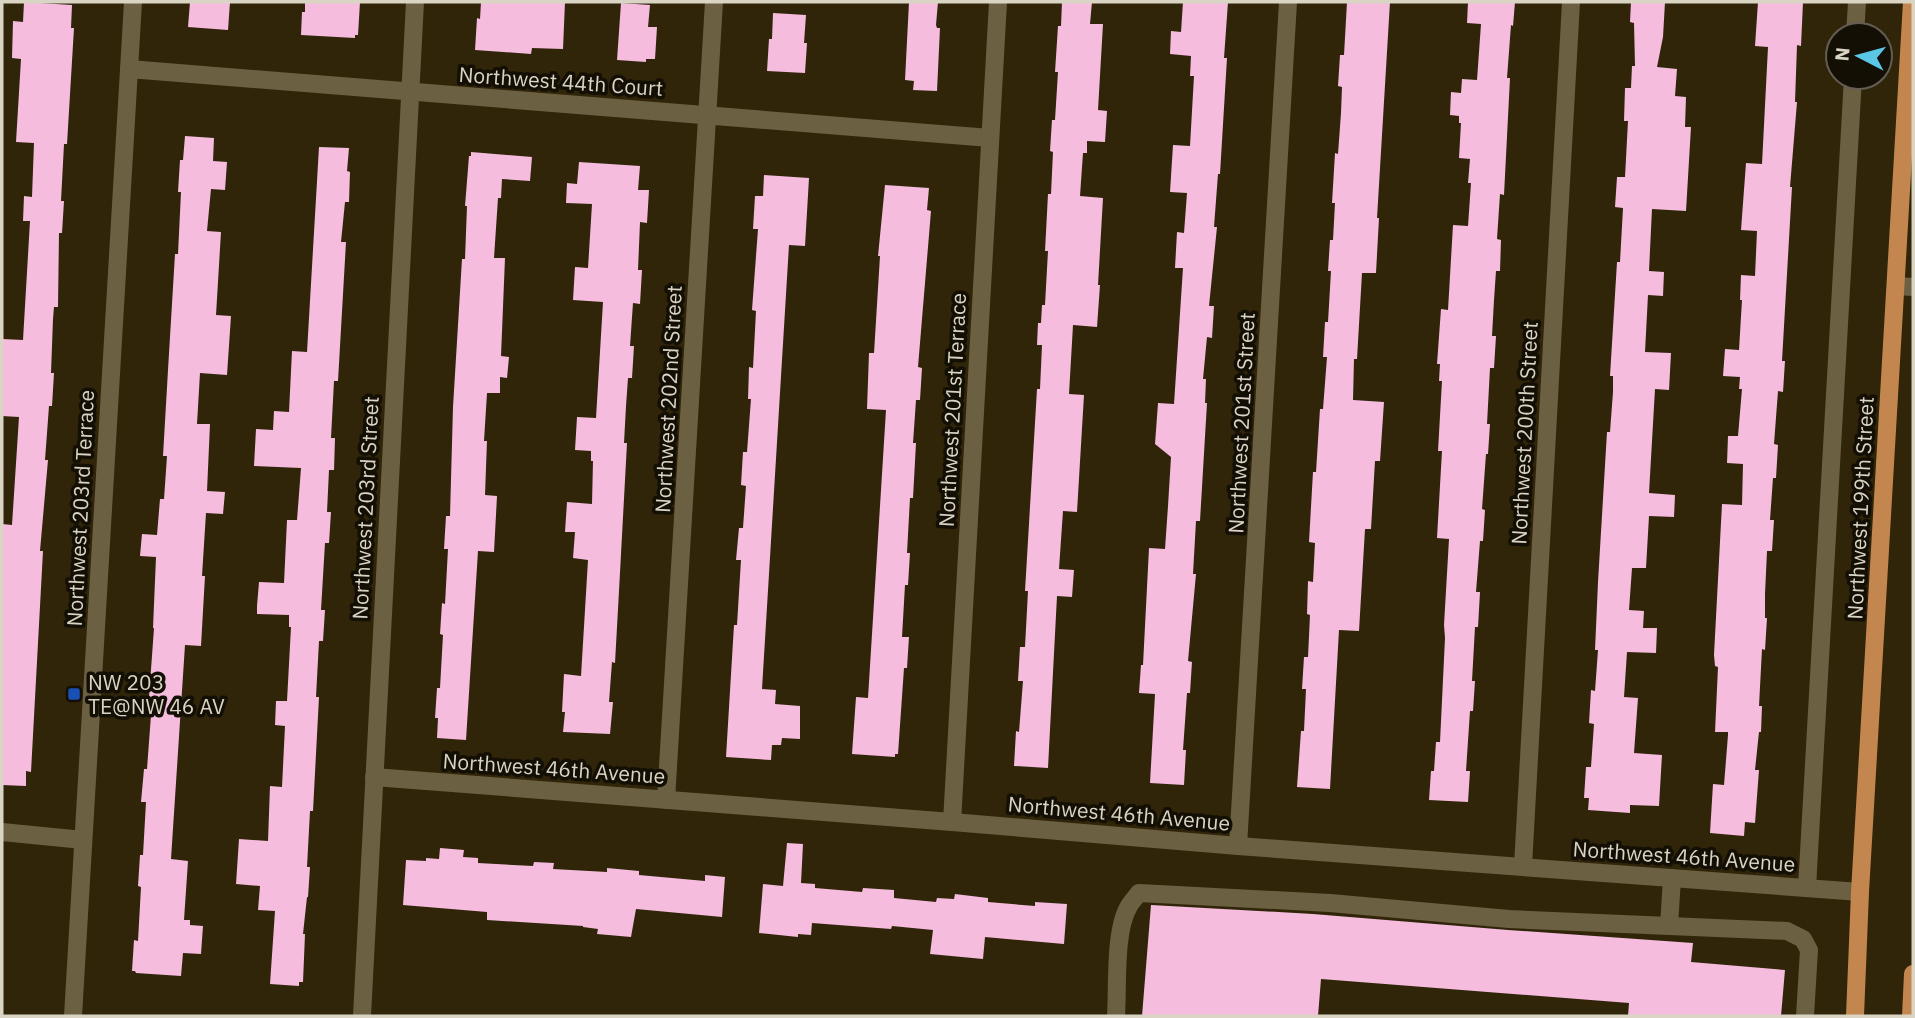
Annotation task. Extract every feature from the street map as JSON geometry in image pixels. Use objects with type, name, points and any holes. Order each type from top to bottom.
[{"type":"main road","name":"Northwest 199th Street","points":[[1855,1016],[1860,892],[1904,286],[1912,2]]},
{"type":"main road","points":[[1911,1016],[1913,974]]},
{"type":"street","name":"Northwest 203rd Terrace","points":[[73,1016],[132,2]]},
{"type":"street","name":"Northwest 203rd Street","points":[[362,1016],[415,2]]},
{"type":"street","name":"Northwest 202nd Street","points":[[666,800],[714,2]]},
{"type":"street","name":"Northwest 201st Terrace","points":[[952,822],[998,2]]},
{"type":"street","name":"Northwest 201st Street","points":[[1238,846],[1288,2]]},
{"type":"street","name":"Northwest 200th Street","points":[[1523,866],[1571,2]]},
{"type":"street","points":[[1856,21],[1857,2]]},
{"type":"street","name":"Northwest 44th Court","points":[[129,69],[990,138]]},
{"type":"street","points":[[1807,888],[1852,91]]},
{"type":"street","name":"Northwest 46th Avenue","points":[[374,777],[1238,846],[1860,892]]},
{"type":"street","points":[[2,832],[83,840]]},
{"type":"street","points":[[1669,926],[1672,878]]},
{"type":"street","points":[[1116,1016],[1120,936],[1129,905],[1139,893],[1330,904],[1509,919],[1787,931],[1803,939],[1809,950],[1805,1016]]},
{"type":"building","points":[[24,2],[72,5],[71,28],[74,28],[67,144],[64,144],[58,307],[54,307],[53,319],[51,373],[54,373],[45,460],[48,460],[40,551],[43,551],[31,772],[26,771],[26,786],[2,785],[2,524],[12,525],[19,417],[2,416],[2,339],[23,340],[30,221],[23,221],[24,196],[32,197],[34,143],[16,142],[21,59],[12,58],[13,21],[23,22]]},
{"type":"building","points":[[190,2],[230,2],[228,30],[188,27]]},
{"type":"building","points":[[305,2],[360,2],[358,35],[355,35],[355,38],[301,35]]},
{"type":"building","points":[[481,2],[565,2],[563,49],[532,48],[531,54],[475,50]]},
{"type":"building","points":[[909,2],[938,2],[936,25],[940,28],[937,91],[913,90],[914,81],[905,80]]},
{"type":"building","points":[[1062,2],[1092,2],[1090,24],[1103,24],[1098,110],[1107,111],[1105,142],[1087,141],[1087,153],[1083,153],[1080,196],[1103,198],[1100,285],[1097,327],[1073,325],[1069,394],[1084,395],[1077,512],[1063,511],[1059,569],[1074,570],[1072,597],[1057,596],[1048,768],[1014,766],[1023,681],[1018,681],[1020,647],[1025,647],[1028,591],[1025,591],[1037,389],[1040,389],[1042,345],[1037,345],[1038,323],[1041,323],[1042,305],[1045,305],[1048,251],[1045,251],[1053,152],[1050,151],[1052,120],[1055,120],[1058,72],[1055,72]]},
{"type":"building","points":[[1183,2],[1228,2],[1220,174],[1214,227],[1217,227],[1209,306],[1214,306],[1212,338],[1207,337],[1203,379],[1206,379],[1207,403],[1200,521],[1196,521],[1193,574],[1196,574],[1188,661],[1192,662],[1183,750],[1186,750],[1184,785],[1150,783],[1155,694],[1139,693],[1149,548],[1165,549],[1168,506],[1171,457],[1155,444],[1158,403],[1174,404],[1183,268],[1175,268],[1177,232],[1184,233],[1187,193],[1170,192],[1173,145],[1190,146],[1194,76],[1190,76],[1191,56],[1170,54],[1171,31],[1181,32]]},
{"type":"building","points":[[1347,2],[1390,2],[1376,273],[1362,273],[1353,400],[1384,402],[1380,461],[1375,461],[1371,529],[1365,529],[1359,631],[1339,630],[1330,789],[1297,787],[1301,731],[1304,731],[1304,657],[1308,657],[1308,581],[1313,582],[1315,543],[1309,542],[1313,472],[1316,472],[1327,357],[1323,357],[1325,322],[1328,322],[1331,271],[1328,271],[1330,240],[1333,240],[1335,153],[1338,154],[1341,113],[1342,87],[1338,86],[1340,55],[1344,55]]},
{"type":"building","points":[[1468,2],[1515,2],[1507,78],[1510,78],[1504,195],[1500,194],[1497,239],[1501,240],[1500,271],[1496,271],[1494,300],[1492,336],[1496,336],[1494,368],[1490,368],[1487,424],[1490,424],[1482,509],[1485,510],[1483,541],[1480,541],[1476,592],[1480,592],[1478,627],[1475,627],[1473,711],[1470,711],[1466,771],[1470,771],[1468,802],[1429,800],[1436,742],[1440,742],[1449,539],[1437,538],[1442,451],[1438,451],[1442,381],[1439,381],[1440,364],[1437,364],[1441,309],[1448,310],[1453,225],[1468,226],[1471,183],[1468,183],[1470,159],[1459,158],[1461,123],[1459,116],[1450,115],[1451,92],[1461,93],[1462,79],[1477,80],[1481,24],[1467,23]]},
{"type":"building","points":[[1631,2],[1665,2],[1663,37],[1657,67],[1677,69],[1675,96],[1686,97],[1685,127],[1691,127],[1686,211],[1652,209],[1649,271],[1664,272],[1663,296],[1648,295],[1645,352],[1671,353],[1669,390],[1655,389],[1649,493],[1675,495],[1674,517],[1649,516],[1646,568],[1632,568],[1629,610],[1644,611],[1643,628],[1657,628],[1656,653],[1627,652],[1624,697],[1638,698],[1634,753],[1662,755],[1659,806],[1630,805],[1630,813],[1588,810],[1589,798],[1584,798],[1586,767],[1591,767],[1594,724],[1589,723],[1598,650],[1595,650],[1598,582],[1607,432],[1610,432],[1613,392],[1613,376],[1610,376],[1617,262],[1620,262],[1623,208],[1615,207],[1617,177],[1625,177],[1628,121],[1624,121],[1625,88],[1631,88],[1632,66],[1635,66],[1634,23],[1630,22]]},
{"type":"building","points":[[1758,2],[1803,2],[1801,46],[1797,45],[1797,102],[1790,187],[1783,392],[1778,391],[1774,444],[1778,445],[1776,478],[1773,478],[1770,520],[1774,520],[1772,551],[1767,551],[1767,618],[1765,650],[1762,649],[1759,706],[1762,706],[1761,732],[1755,770],[1759,770],[1755,823],[1745,822],[1744,836],[1710,833],[1713,784],[1724,785],[1728,735],[1728,732],[1715,732],[1718,667],[1715,666],[1714,655],[1722,504],[1742,505],[1743,464],[1727,463],[1728,436],[1738,436],[1742,389],[1739,389],[1740,377],[1723,376],[1725,349],[1739,350],[1741,275],[1755,276],[1757,231],[1741,230],[1746,163],[1762,164],[1768,47],[1755,46]]},
{"type":"building","points":[[621,3],[650,5],[648,27],[657,27],[655,59],[646,59],[646,62],[617,60]]},
{"type":"building","points":[[773,13],[806,15],[805,73],[767,71]]},
{"type":"building","points":[[185,136],[214,138],[213,161],[227,162],[225,190],[211,189],[207,231],[221,232],[216,315],[231,316],[227,375],[200,373],[197,424],[210,424],[207,491],[225,492],[223,514],[206,513],[201,646],[185,645],[171,859],[188,861],[184,920],[190,920],[190,925],[203,926],[201,954],[183,953],[181,976],[132,971],[134,940],[138,941],[141,887],[138,886],[140,855],[143,855],[146,802],[141,802],[144,769],[147,769],[151,715],[151,711],[148,711],[156,557],[140,556],[142,534],[157,535],[160,499],[164,499],[167,456],[163,456],[181,192],[178,192]]},
{"type":"building","points":[[319,147],[349,148],[347,171],[350,172],[349,202],[345,202],[341,242],[346,242],[338,381],[334,381],[331,438],[335,438],[334,470],[329,470],[327,512],[331,512],[329,543],[325,543],[321,610],[325,610],[323,641],[319,641],[313,811],[310,811],[307,867],[310,867],[303,934],[303,982],[299,982],[299,986],[270,984],[275,911],[258,910],[260,886],[236,884],[239,839],[268,841],[270,786],[282,787],[285,726],[275,725],[276,701],[287,701],[291,627],[289,615],[257,614],[257,606],[259,582],[284,583],[287,520],[297,520],[301,468],[254,466],[256,429],[273,430],[274,411],[289,412],[292,351],[307,352]]},
{"type":"building","points":[[471,152],[532,157],[530,181],[502,179],[501,198],[498,198],[494,258],[505,258],[501,356],[509,357],[507,378],[500,377],[500,393],[487,393],[485,495],[497,496],[494,552],[478,551],[466,740],[437,738],[438,718],[435,718],[437,688],[440,688],[443,635],[440,634],[442,603],[445,604],[448,549],[444,549],[446,516],[450,516],[453,407],[462,259],[465,259],[465,206]]},
{"type":"building","points":[[579,162],[640,166],[638,190],[649,190],[647,223],[640,222],[640,304],[633,303],[630,346],[634,346],[632,378],[628,378],[626,406],[624,443],[627,443],[615,663],[612,662],[609,702],[613,702],[610,734],[563,732],[564,674],[581,676],[588,560],[573,558],[575,532],[565,532],[567,502],[592,504],[591,451],[575,450],[577,417],[596,418],[603,302],[573,300],[575,267],[588,268],[592,204],[566,203],[567,183],[577,184]]},
{"type":"building","points":[[764,175],[809,178],[805,246],[789,245],[762,689],[776,690],[775,704],[800,706],[800,739],[782,738],[781,745],[772,745],[771,760],[726,757],[741,560],[736,560],[739,528],[743,528],[746,486],[741,485],[743,452],[747,452],[751,399],[748,399],[749,367],[753,368],[756,311],[752,310],[758,229],[753,229],[755,196],[763,196]]},
{"type":"building","points":[[885,185],[929,188],[927,210],[931,211],[918,367],[922,368],[920,400],[916,400],[913,443],[916,443],[913,498],[910,498],[908,585],[905,585],[902,637],[909,637],[907,668],[904,668],[898,754],[895,754],[895,757],[852,754],[856,697],[868,698],[886,410],[867,409],[869,353],[874,353],[878,256]]},
{"type":"building","points":[[787,843],[803,844],[801,883],[815,884],[815,888],[862,892],[863,888],[894,890],[894,898],[936,902],[937,898],[954,899],[955,894],[988,898],[988,902],[1035,906],[1035,902],[1067,904],[1064,944],[985,937],[983,959],[930,954],[933,930],[812,923],[811,935],[798,934],[798,937],[759,933],[763,884],[783,886]]},
{"type":"building","points":[[440,848],[464,850],[463,857],[478,858],[478,863],[533,866],[534,862],[554,863],[553,869],[607,872],[607,868],[639,871],[639,875],[705,881],[705,875],[725,877],[722,917],[636,909],[631,937],[597,934],[598,929],[583,926],[487,920],[487,912],[403,905],[406,860],[439,859]]},
{"type":"building","points":[[1151,905],[1313,914],[1693,943],[1691,962],[1785,970],[1781,1016],[1628,1016],[1629,1003],[1321,979],[1318,1016],[1142,1016]]},
{"type":"place","name":"NW 203 TE@NW 46 AV","points":[[74,694]]}]
